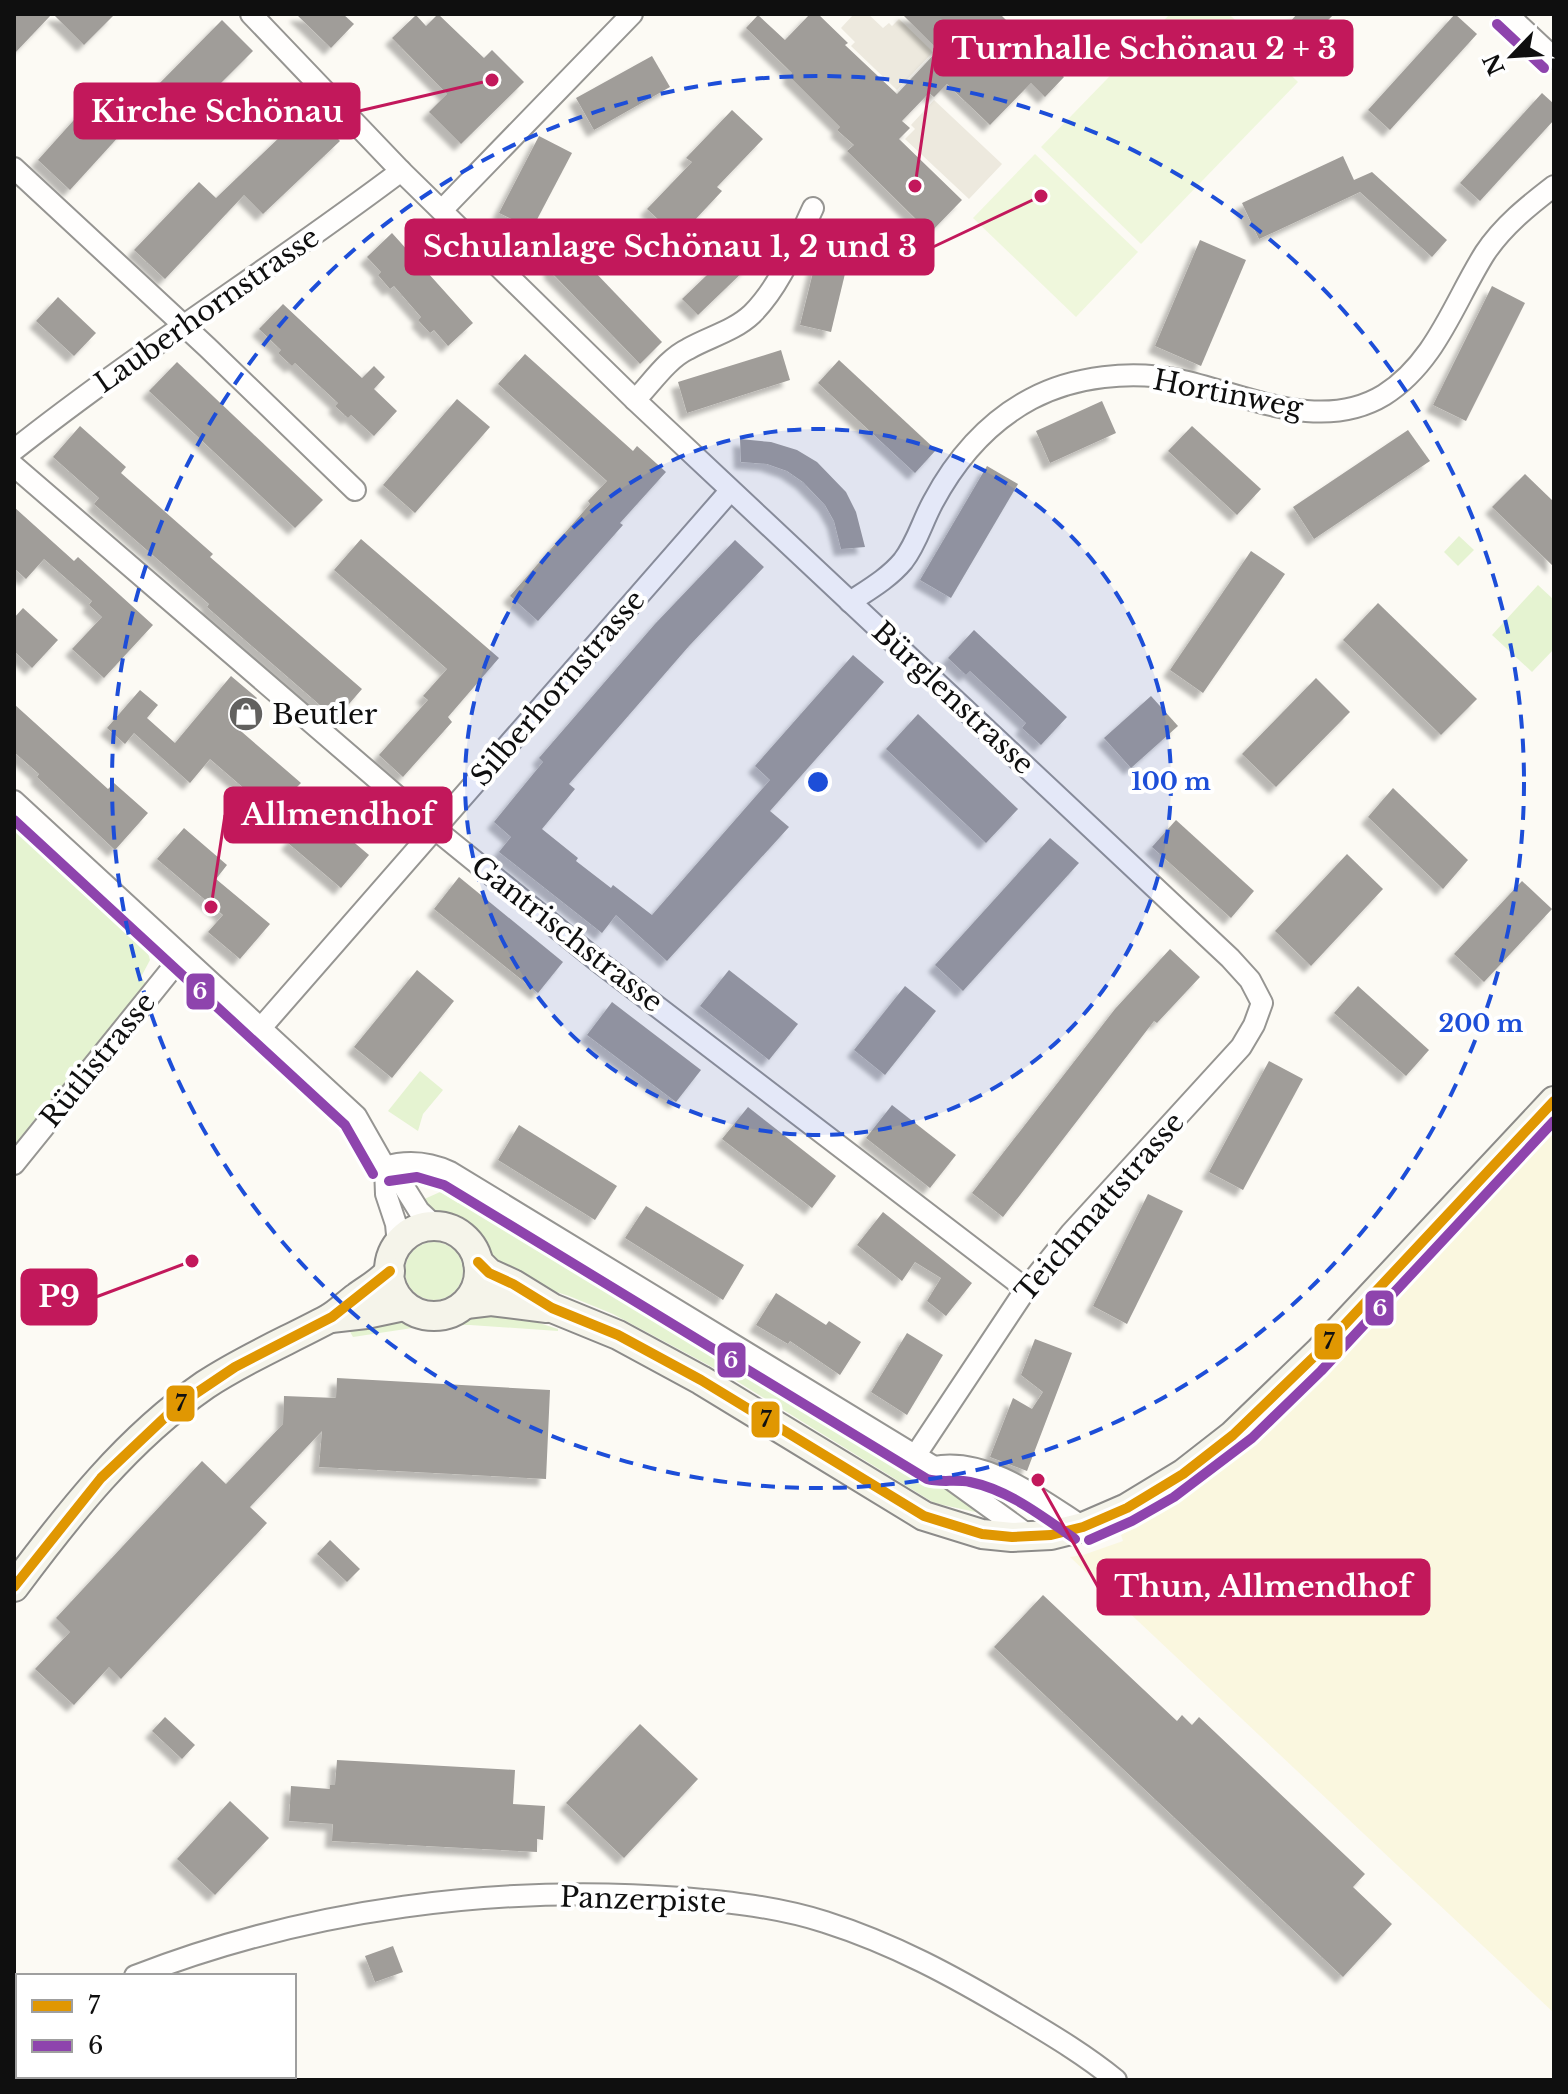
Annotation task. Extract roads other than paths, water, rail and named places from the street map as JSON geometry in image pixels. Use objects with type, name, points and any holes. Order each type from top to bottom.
[{"type":"main road","points":[[478,1262],[489,1273],[552,1308],[618,1335],[679,1367],[924,1516],[982,1534],[1031,1537],[1083,1527],[1117,1514],[1200,1461],[1249,1422],[1320,1351],[1554,1101]]},
{"type":"main road","points":[[14,1587],[86,1493],[157,1422],[206,1384],[280,1341],[330,1318],[379,1283],[411,1232],[436,1227],[450,1229],[463,1236],[478,1262],[478,1280],[466,1304]]},
{"type":"main road","points":[[394,1258],[393,1290],[404,1306],[417,1313],[439,1316],[466,1304],[491,1301],[552,1308]]},
{"type":"main road","points":[[330,1318],[404,1306]]},
{"type":"street","name":"Bürglenstrasse","points":[[251,14],[401,171],[635,400],[1230,958],[1250,980],[1262,1003]]},
{"type":"street","points":[[442,210],[632,14]]},
{"type":"street","points":[[1507,14],[1554,58]]},
{"type":"street","points":[[14,168],[355,490]]},
{"type":"street","name":"Lauberhornstrasse","points":[[14,450],[92,390],[312,238],[401,171]]},
{"type":"street","name":"Hortinweg","points":[[850,602],[900,565],[914,546],[946,479],[982,434],[1022,404],[1066,383],[1155,376],[1266,405],[1311,412],[1338,411],[1385,394],[1429,352],[1486,251],[1504,228],[1554,186]]},
{"type":"street","points":[[635,400],[678,355],[731,329],[763,301],[777,283],[813,208]]},
{"type":"street","name":"Gantrischstrasse","points":[[14,466],[435,829],[595,959],[1026,1289]]},
{"type":"street","name":"Silberhornstrasse","points":[[260,1029],[730,491]]},
{"type":"street","points":[[14,801],[356,1116],[385,1167],[404,1187],[419,1211],[436,1227]]},
{"type":"street","name":"Rütlistrasse","points":[[14,1164],[182,956]]},
{"type":"street","name":"Teichmattstrasse","points":[[915,1456],[1026,1289],[1071,1233],[1241,1047],[1262,1003]]},
{"type":"street","points":[[385,1167],[412,1162],[450,1172],[934,1467],[1031,1537]]},
{"type":"street","points":[[385,1167],[386,1194],[396,1224],[394,1258]]},
{"type":"street","points":[[934,1467],[961,1466],[988,1473],[1024,1490],[1083,1527]]},
{"type":"street","name":"Panzerpiste","points":[[140,1974],[181,1958],[276,1930],[382,1910],[505,1897],[635,1895],[751,1904],[823,1921],[901,1949],[979,1991],[1082,2053],[1116,2080]]},
{"type":"place","name":"Kirche Schönau","points":[[492,80]]},
{"type":"place","name":"Turnhalle Schönau 2 + 3","points":[[915,186]]},
{"type":"place","name":"Schulanlage Schönau 1, 2 und 3","points":[[1041,196]]},
{"type":"place","name":"Beutler","points":[[246,714]]},
{"type":"place","name":"Allmendhof","points":[[211,907]]},
{"type":"place","name":"P9","points":[[192,1261]]},
{"type":"place","name":"Thun, Allmendhof","points":[[1038,1480]]}]
